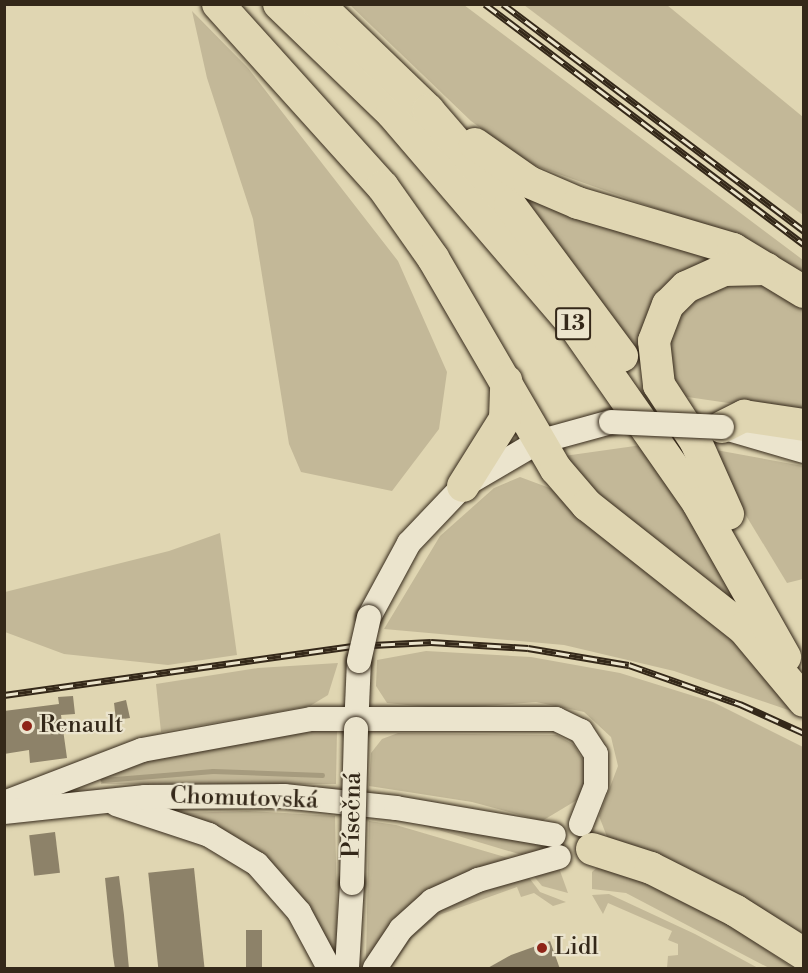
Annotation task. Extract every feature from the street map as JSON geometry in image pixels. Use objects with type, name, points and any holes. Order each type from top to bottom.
[{"type":"highway","points":[[218,4],[383,187],[505,377],[538,442],[587,505],[743,628],[804,701]]},
{"type":"highway","name":"13","points":[[279,4],[392,113],[576,328],[698,502],[804,691]]},
{"type":"highway","name":"13","points":[[318,4],[428,110],[595,315],[728,514],[804,651]]},
{"type":"highway","points":[[428,110],[530,182],[578,203],[712,242],[772,270],[804,292]]},
{"type":"highway","points":[[728,514],[696,442],[659,385],[654,341],[668,305],[697,280],[739,268],[772,270]]},
{"type":"highway","points":[[463,486],[505,419],[505,377]]},
{"type":"highway","points":[[735,430],[744,416],[804,424]]},
{"type":"highway","points":[[587,836],[672,878],[804,954]]},
{"type":"street","name":"Písečná","points":[[348,969],[359,661],[369,616],[409,543],[463,486],[538,442],[611,422],[735,430]]},
{"type":"street","points":[[735,430],[804,440]]},
{"type":"street","points":[[735,430],[804,451]]},
{"type":"street","points":[[4,803],[79,772],[167,744],[311,719],[356,724],[566,722],[581,731],[596,754],[596,786],[587,836],[576,862],[556,846]]},
{"type":"street","name":"Chomutovská","points":[[4,812],[103,800],[284,796],[396,808],[556,846]]},
{"type":"street","points":[[103,800],[191,827],[242,853],[285,894],[329,969]]},
{"type":"street","points":[[375,969],[401,929],[432,902],[556,846],[568,823],[587,836]]},
{"type":"shaded area","points":[[350,5],[464,5],[803,260],[803,278],[730,235],[528,163],[471,121]]},
{"type":"shaded area","points":[[524,5],[667,5],[803,117],[803,215]]},
{"type":"shaded area","points":[[192,11],[248,68],[398,261],[447,372],[439,429],[392,491],[301,472],[289,444],[253,219],[207,78]]},
{"type":"shaded area","points":[[502,174],[728,255],[641,359]]},
{"type":"shaded area","points":[[743,275],[803,306],[803,414],[674,395],[662,343],[683,300]]},
{"type":"shaded area","points":[[642,445],[749,619],[611,513],[564,456]]},
{"type":"shaded area","points":[[705,448],[803,466],[803,579],[787,583]]},
{"type":"shaded area","points":[[520,477],[555,490],[731,628],[797,713],[674,671],[564,645],[384,629],[440,536],[494,488]]},
{"type":"shaded area","points":[[220,533],[237,655],[168,665],[64,654],[5,632],[5,592],[169,551]]},
{"type":"shaded area","points":[[426,651],[531,657],[620,673],[713,702],[803,747],[803,946],[609,842],[599,816],[618,766],[611,737],[584,712],[536,702],[448,709],[387,703],[376,686],[377,660]]},
{"type":"shaded area","points":[[338,663],[328,695],[310,706],[161,732],[156,684],[258,668]]},
{"type":"shaded area","points":[[329,726],[337,729],[336,784],[101,784],[100,779],[119,766]]},
{"type":"shaded area","points":[[398,733],[557,735],[574,745],[586,765],[582,797],[542,821],[472,802],[369,786],[371,753],[382,739]]},
{"type":"shaded area","points":[[248,811],[335,816],[338,958],[332,958],[318,927],[178,813]]},
{"type":"shaded area","points":[[369,821],[396,825],[515,860],[477,872],[366,959]]},
{"type":"shaded area","points":[[415,823],[532,840],[543,847],[544,854],[522,855]]},
{"type":"shaded area","points":[[602,863],[708,910],[793,968],[769,968],[626,893],[592,889],[592,872]]},
{"type":"shaded area","points":[[559,868],[568,893],[542,886],[532,874]]},
{"type":"shaded area","points":[[527,875],[540,892],[566,902],[553,906],[534,893],[521,897],[517,887],[439,915],[412,938],[391,968],[382,968],[444,902]]},
{"type":"shaded area","points":[[609,894],[695,934],[758,968],[667,968],[668,956],[678,955],[678,944],[668,940],[672,931],[608,903],[603,914],[592,895]]},
{"type":"building","name":"Renault","points":[[73,696],[75,714],[61,715],[67,758],[30,763],[29,750],[4,754],[4,711],[59,704],[58,697]]},
{"type":"building","points":[[126,700],[130,718],[116,720],[114,703]]},
{"type":"building","points":[[55,832],[60,873],[34,876],[29,835]]},
{"type":"building","points":[[194,868],[205,968],[158,968],[148,873]]},
{"type":"building","points":[[119,876],[129,969],[115,969],[113,956],[105,878]]},
{"type":"building","points":[[246,930],[262,930],[262,968],[246,968]]},
{"type":"building","name":"Lidl","points":[[550,941],[560,969],[486,969],[511,955]]},
{"type":"waterway","points":[[103,780],[213,771],[322,775]]},
{"type":"railway","points":[[485,4],[804,244]]},
{"type":"railway","points":[[503,4],[804,231]]},
{"type":"railway","points":[[4,695],[353,646],[431,642],[528,648],[629,665],[740,704],[804,733]]},
{"type":"place","name":"Renault","points":[[27,726]]},
{"type":"place","name":"Lidl","points":[[542,948]]}]
